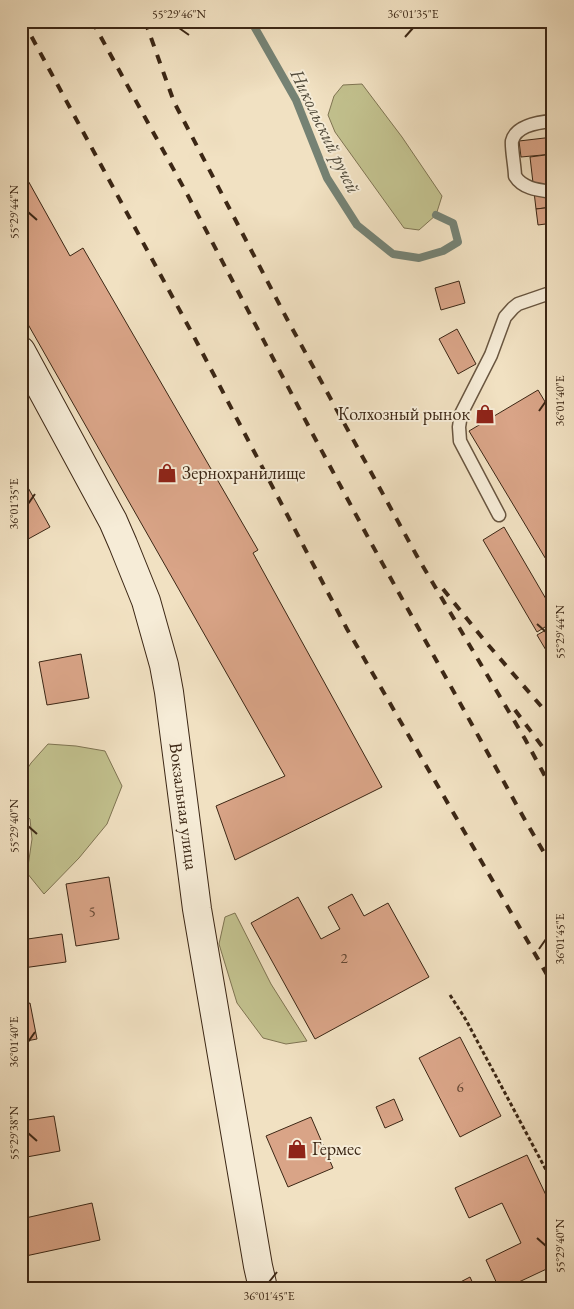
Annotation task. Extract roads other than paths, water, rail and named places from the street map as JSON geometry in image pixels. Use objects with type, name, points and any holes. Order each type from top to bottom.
[{"type":"main road","name":"Вокзальная улица","points":[[21,351],[113,521],[146,601],[164,665],[197,909],[263,1288]]},
{"type":"lane","points":[[553,121],[534,123],[516,134],[512,141],[515,176],[518,180],[523,185],[553,192]]},
{"type":"lane","points":[[499,516],[460,441],[459,427],[461,414],[491,355],[505,318],[518,304],[553,292]]},
{"type":"waterway","name":"Никольский ручей","points":[[251,21],[296,100],[327,178],[357,225],[393,254],[419,258],[443,251],[458,242],[453,223],[436,215]]},
{"type":"railway","points":[[23,21],[192,333],[347,629],[553,985]]},
{"type":"railway","points":[[92,21],[186,192],[370,541],[553,868]]},
{"type":"railway","points":[[145,21],[174,102],[287,319],[418,558],[525,739],[553,791]]},
{"type":"railway","points":[[443,589],[553,720]]},
{"type":"railway","points":[[515,710],[553,761]]},
{"type":"place","name":"Колхозный рынок","points":[[485,414]]},
{"type":"place","name":"Зернохранилище","points":[[167,473]]},
{"type":"place","name":"Гермес","points":[[297,1149]]}]
